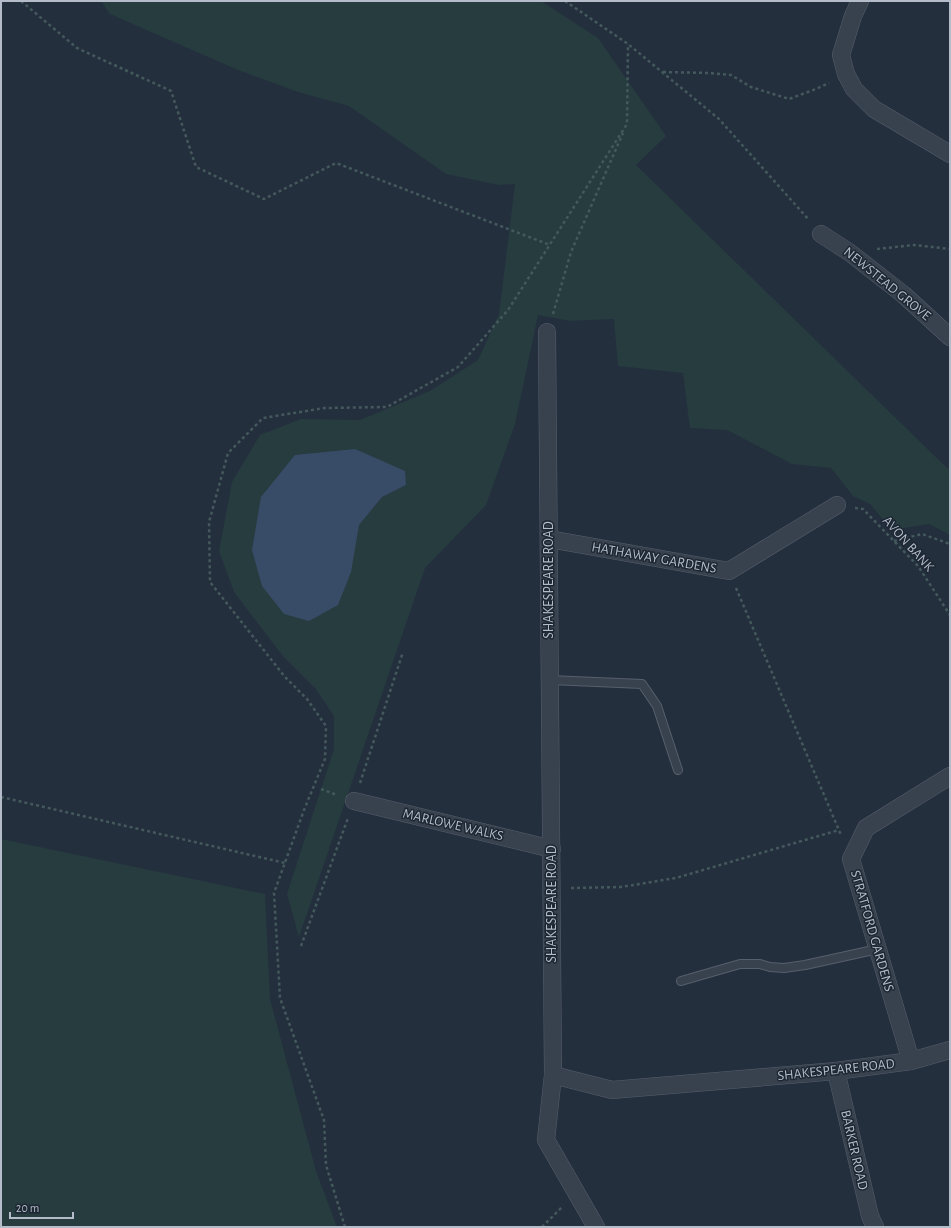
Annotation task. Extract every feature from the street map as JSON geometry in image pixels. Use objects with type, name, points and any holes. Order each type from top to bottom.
[{"type":"street","points":[[860,1],[853,16],[841,55],[846,74],[854,89],[874,108],[950,154]]},
{"type":"street","name":"NEWSTEAD GROVE","points":[[821,234],[849,252],[904,295],[950,337]]},
{"type":"street","name":"SHAKESPEARE ROAD","points":[[547,332],[553,1075],[612,1090],[836,1071],[911,1061],[950,1050]]},
{"type":"street","name":"HATHAWAY GARDENS","points":[[549,539],[729,571],[837,505]]},
{"type":"street","name":"STRATFORD GARDENS","points":[[911,1061],[851,859],[866,828],[950,776]]},
{"type":"street","name":"MARLOWE WALKS","points":[[354,801],[552,849]]},
{"type":"street","name":"BARKER ROAD","points":[[836,1071],[870,1216],[875,1227]]},
{"type":"street","points":[[553,1075],[546,1140],[596,1227]]},
{"type":"lane","points":[[550,680],[642,684],[657,706],[678,770]]},
{"type":"lane","points":[[681,981],[740,964],[760,964],[770,967],[784,968],[804,965],[878,948]]},
{"type":"path","points":[[21,1],[77,48],[171,91],[196,167],[264,199],[336,163],[550,245]]},
{"type":"path","points":[[565,1],[628,44],[719,119],[821,234]]},
{"type":"path","points":[[547,332],[571,252],[627,124],[628,44]]},
{"type":"path","points":[[662,72],[708,72],[731,75],[751,87],[789,99],[816,89],[846,74]]},
{"type":"path","points":[[345,1227],[326,1165],[324,1120],[280,998],[274,893],[325,760],[326,726],[307,699],[285,677],[210,582],[209,522],[228,453],[263,418],[325,408],[387,407],[458,367],[508,310],[627,124]]},
{"type":"path","points":[[849,252],[914,244],[950,249]]},
{"type":"path","name":"AVON BANK","points":[[837,505],[863,509],[918,566],[950,615]]},
{"type":"path","points":[[894,541],[922,534],[950,544]]},
{"type":"path","points":[[729,571],[851,859]]},
{"type":"path","points":[[1,797],[285,863]]},
{"type":"path","points":[[552,888],[621,887],[676,878],[839,830]]},
{"type":"path","points":[[542,1227],[576,1193]]},
{"type":"green space","points":[[101,1],[541,1],[598,38],[666,136],[636,165],[948,469],[950,467],[950,535],[929,524],[892,530],[870,504],[853,496],[831,468],[792,464],[727,430],[690,428],[683,373],[618,366],[614,319],[570,321],[538,315],[515,424],[486,505],[425,568],[299,937],[287,894],[334,749],[334,716],[315,688],[282,655],[234,592],[219,551],[232,482],[260,435],[301,419],[360,420],[430,391],[478,360],[499,314],[515,184],[499,185],[446,174],[349,106],[298,92],[238,70],[110,14]],"holes":[[[355,449],[406,485],[382,497],[358,525]]]},
{"type":"green space","points":[[1,839],[265,894],[270,999],[316,1171],[337,1227],[1,1227]]},
{"type":"water","points":[[355,449],[405,471],[406,485],[382,497],[359,525],[351,572],[338,605],[309,621],[284,614],[262,586],[252,550],[261,497],[295,455]]}]
